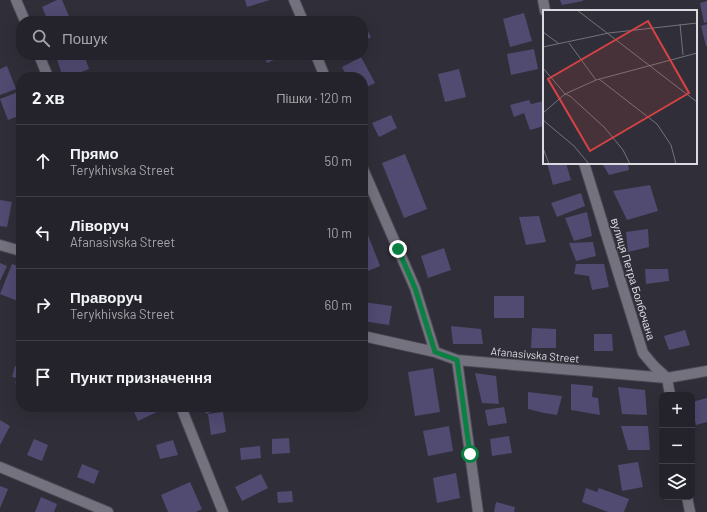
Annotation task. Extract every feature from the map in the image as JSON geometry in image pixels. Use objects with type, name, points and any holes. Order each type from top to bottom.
[{"type":"street","points":[[16,0],[23,16]]},
{"type":"street","points":[[294,0],[301,16]]},
{"type":"street","points":[[543,0],[545,10]]},
{"type":"street","points":[[41,60],[46,72]]},
{"type":"street","points":[[318,60],[323,72]]},
{"type":"street","name":"вулиця Петра Болбочана","points":[[584,164],[644,353],[654,366],[667,378]]},
{"type":"street","points":[[368,180],[415,288],[435,352]]},
{"type":"street","points":[[0,245],[16,250]]},
{"type":"street","name":"Afanasivska Street","points":[[368,337],[435,352],[457,360],[667,378],[707,370]]},
{"type":"street","points":[[457,360],[478,512]]},
{"type":"street","points":[[667,378],[669,392]]},
{"type":"street","points":[[183,412],[222,512]]},
{"type":"street","points":[[0,468],[108,512]]},
{"type":"street","points":[[688,500],[690,512]]},
{"type":"building","points":[[57,0],[62,0],[69,16],[46,16],[42,7]]},
{"type":"building","points":[[245,0],[270,0],[247,7]]},
{"type":"building","points":[[560,0],[583,0],[583,1],[562,5]]},
{"type":"building","points":[[707,1],[707,22],[704,23],[700,3]]},
{"type":"building","points":[[524,13],[532,41],[510,47],[503,19]]},
{"type":"building","points":[[707,24],[707,46],[706,46],[701,26]]},
{"type":"building","points":[[368,31],[371,37],[368,38]]},
{"type":"building","points":[[534,49],[538,69],[511,75],[507,54]]},
{"type":"building","points":[[57,60],[86,60],[89,69],[81,72],[61,72]]},
{"type":"building","points":[[266,60],[274,60],[267,63]]},
{"type":"building","points":[[355,60],[363,60],[375,83],[368,86],[368,72],[344,72],[342,67]]},
{"type":"building","points":[[7,66],[16,89],[0,95],[0,69]]},
{"type":"building","points":[[459,69],[466,97],[445,102],[438,74]]},
{"type":"building","points":[[16,93],[16,117],[8,120],[0,99]]},
{"type":"building","points":[[529,100],[531,104],[543,101],[543,126],[530,130],[524,113],[514,117],[510,105]]},
{"type":"building","points":[[391,115],[397,128],[379,137],[372,123]]},
{"type":"building","points":[[405,154],[427,209],[404,218],[382,163]]},
{"type":"building","points":[[547,164],[566,164],[571,180],[553,185]]},
{"type":"building","points":[[603,164],[628,164],[629,170],[609,175]]},
{"type":"building","points":[[650,185],[658,211],[627,220],[613,191]]},
{"type":"building","points":[[581,193],[585,206],[557,217],[551,203]]},
{"type":"building","points":[[0,200],[12,202],[7,227],[0,226]]},
{"type":"building","points":[[587,212],[592,236],[574,241],[565,218]]},
{"type":"building","points":[[539,216],[546,242],[526,245],[519,217]]},
{"type":"building","points":[[648,229],[649,247],[628,252],[626,232]]},
{"type":"building","points":[[368,235],[380,266],[368,271]]},
{"type":"building","points":[[593,242],[596,256],[576,261],[569,243]]},
{"type":"building","points":[[444,248],[451,270],[428,278],[421,256]]},
{"type":"building","points":[[0,263],[7,266],[0,281]]},
{"type":"building","points":[[12,264],[16,265],[16,300],[0,294]]},
{"type":"building","points":[[576,264],[604,264],[609,287],[592,290],[589,276],[574,274]]},
{"type":"building","points":[[645,269],[668,269],[669,281],[646,284]]},
{"type":"building","points":[[494,296],[524,296],[524,318],[494,318]]},
{"type":"building","points":[[368,303],[392,306],[389,325],[368,322]]},
{"type":"building","points":[[451,326],[481,329],[483,344],[453,344]]},
{"type":"building","points":[[532,328],[556,329],[556,348],[531,348]]},
{"type":"building","points":[[685,330],[690,345],[669,350],[664,336]]},
{"type":"building","points":[[594,334],[612,334],[613,351],[594,351]]},
{"type":"building","points":[[15,366],[16,378],[12,377]]},
{"type":"building","points":[[433,368],[440,412],[415,416],[408,372]]},
{"type":"building","points":[[475,373],[496,376],[499,404],[482,403]]},
{"type":"building","points":[[571,384],[593,386],[592,397],[598,398],[600,415],[571,410]]},
{"type":"building","points":[[618,387],[645,390],[647,415],[622,414]]},
{"type":"building","points":[[528,392],[562,396],[557,415],[528,409]]},
{"type":"building","points":[[707,398],[707,422],[696,425],[695,401]]},
{"type":"building","points":[[504,407],[507,423],[488,426],[485,410]]},
{"type":"building","points":[[134,412],[157,412],[138,421]]},
{"type":"building","points":[[223,412],[226,432],[211,435],[208,414]]},
{"type":"building","points":[[0,420],[10,426],[0,445]]},
{"type":"building","points":[[449,426],[453,451],[428,456],[423,431]]},
{"type":"building","points":[[621,426],[648,426],[650,450],[628,450]]},
{"type":"building","points":[[509,436],[512,453],[492,456],[490,439]]},
{"type":"building","points":[[289,438],[290,453],[272,454],[272,439]]},
{"type":"building","points":[[34,439],[48,445],[42,461],[27,455]]},
{"type":"building","points":[[173,440],[178,455],[160,459],[156,445]]},
{"type":"building","points":[[260,446],[261,458],[241,460],[240,448]]},
{"type":"building","points":[[638,462],[643,487],[622,491],[618,465]]},
{"type":"building","points":[[82,464],[99,471],[94,484],[77,477]]},
{"type":"building","points":[[456,473],[460,498],[437,503],[433,478]]},
{"type":"building","points":[[261,474],[268,488],[242,501],[235,487]]},
{"type":"building","points":[[190,482],[202,509],[196,512],[168,512],[161,495]]},
{"type":"building","points":[[0,486],[8,489],[0,508]]},
{"type":"building","points":[[586,488],[597,492],[599,488],[629,499],[624,512],[608,512],[582,502]]},
{"type":"building","points":[[292,491],[293,502],[278,503],[277,492]]},
{"type":"building","points":[[41,497],[57,504],[54,512],[35,512]]},
{"type":"building","points":[[496,502],[515,507],[514,512],[494,512]]},
{"type":"route","points":[[398,249],[415,288],[435,352],[457,360],[470,454]]}]
